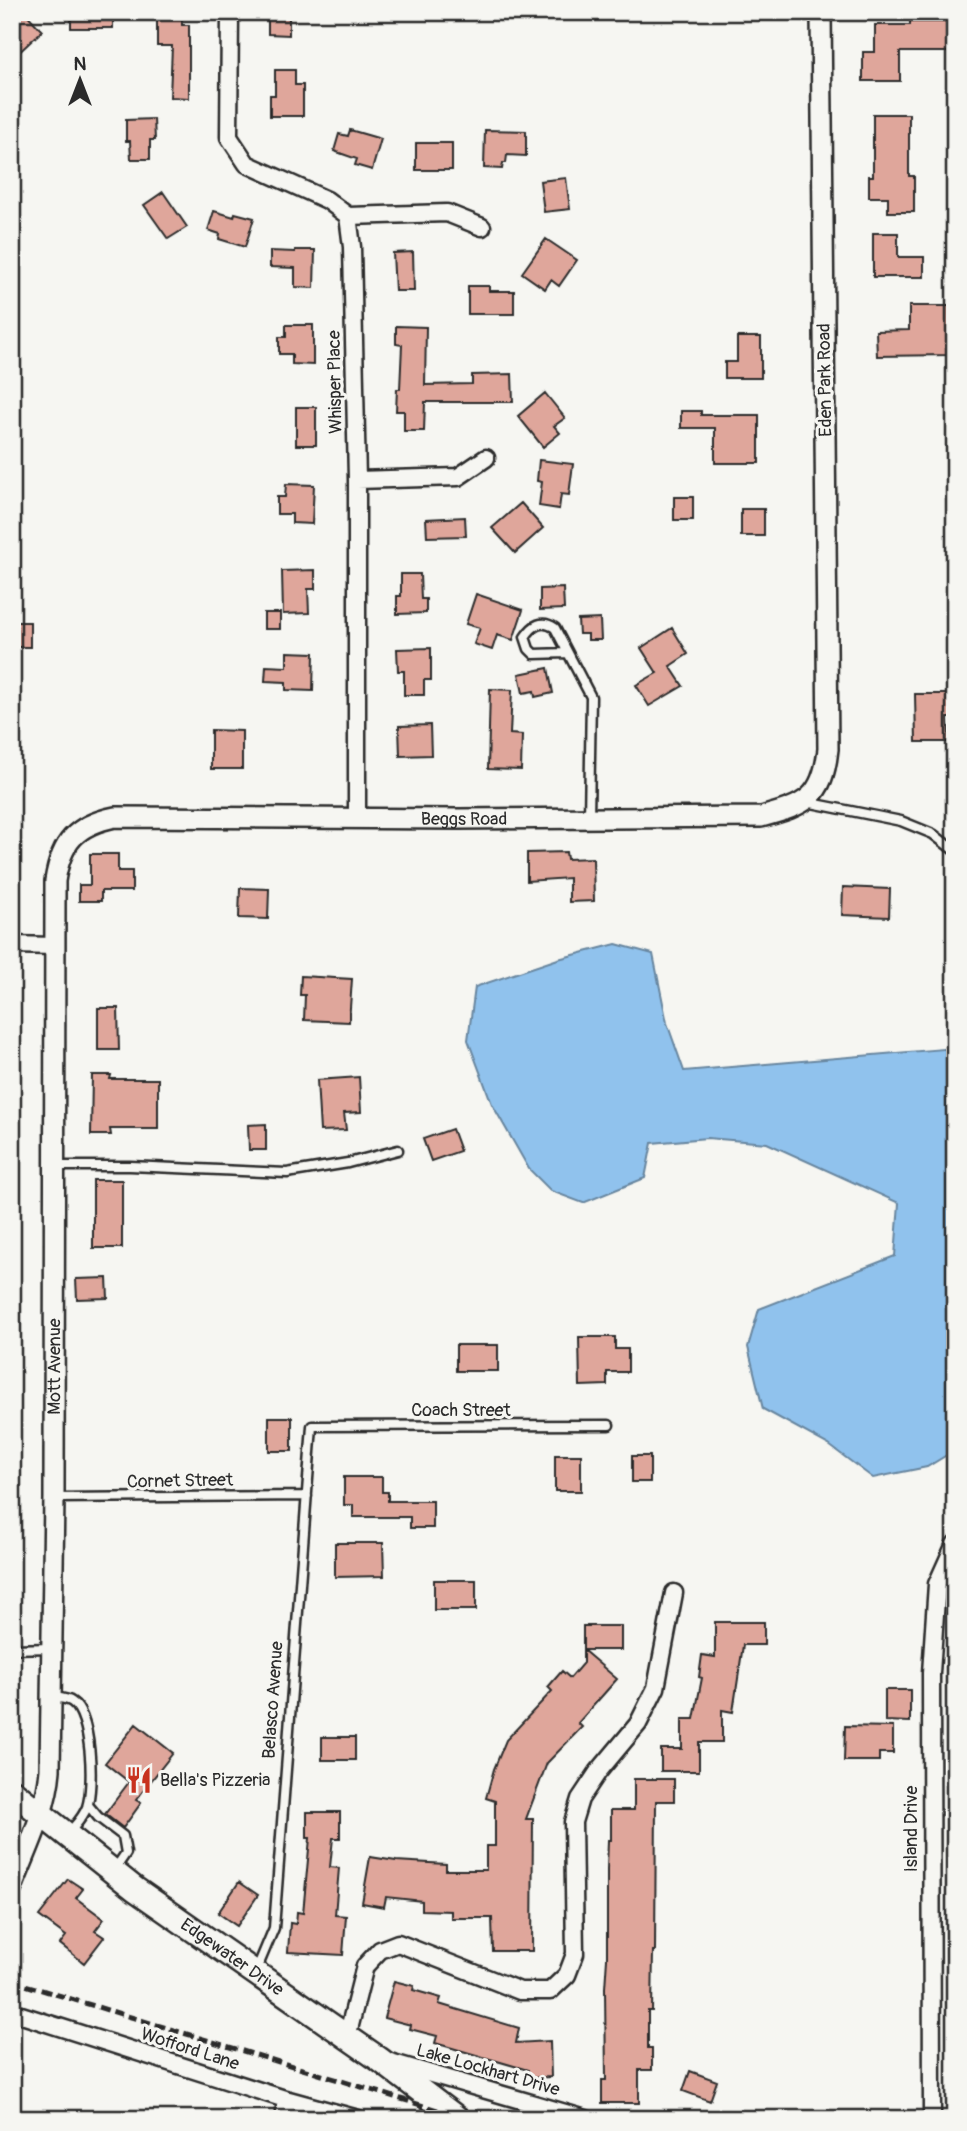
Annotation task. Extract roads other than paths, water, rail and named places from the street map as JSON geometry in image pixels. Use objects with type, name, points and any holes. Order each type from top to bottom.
[{"type":"main road","name":"Edgewater Drive","points":[[12,1791],[113,1872],[347,2036],[458,2119]]},
{"type":"street","points":[[230,12],[229,137],[247,164],[327,200],[348,216],[447,213],[482,227]]},
{"type":"street","name":"Eden Park Road","points":[[803,802],[814,794],[826,769],[828,749],[821,12]]},
{"type":"street","name":"Whisper Place","points":[[348,216],[352,247],[357,480],[357,818]]},
{"type":"street","points":[[357,480],[458,477],[486,458]]},
{"type":"street","name":"Beggs Road","points":[[68,842],[94,821],[115,817],[761,817],[795,808],[803,802]]},
{"type":"street","name":"Mott Avenue","points":[[12,1888],[49,1786],[54,1498],[55,881],[58,860],[68,842]]},
{"type":"street","points":[[12,945],[54,946]]},
{"type":"street","name":"Island Drive","points":[[932,2119],[931,1673],[937,1584],[955,1544]]},
{"type":"street","points":[[347,2036],[365,1966],[380,1950],[398,1942],[520,1991],[550,1991],[567,1975],[575,1954],[573,1822],[576,1811],[580,1799],[598,1772],[638,1724],[656,1689],[674,1593]]},
{"type":"street","name":"Wofford Lane","points":[[12,2012],[285,2099],[358,2119]]},
{"type":"street","name":"Lake Lockhart Drive","points":[[379,2059],[586,2119]]},
{"type":"street","points":[[285,2099],[285,2119]]},
{"type":"lane","points":[[567,653],[534,654],[525,637],[531,628],[540,623],[555,628],[591,697],[589,818]]},
{"type":"lane","points":[[803,802],[901,821],[933,834],[955,851]]},
{"type":"lane","points":[[53,1166],[130,1166],[287,1173],[307,1172],[398,1150]]},
{"type":"lane","name":"Coach Street","points":[[312,1426],[609,1425]]},
{"type":"lane","name":"Belasco Avenue","points":[[255,1973],[274,1928],[312,1426]]},
{"type":"lane","name":"Cornet Street","points":[[54,1498],[307,1496]]},
{"type":"lane","points":[[12,1649],[52,1648]]},
{"type":"lane","points":[[51,1698],[71,1700],[80,1710],[85,1726],[91,1773],[88,1805],[67,1836]]},
{"type":"lane","points":[[88,1805],[98,1817],[123,1836],[126,1853],[113,1872]]},
{"type":"water","points":[[616,944],[653,954],[667,1023],[684,1071],[955,1048],[955,1450],[927,1467],[873,1478],[829,1445],[763,1409],[748,1347],[759,1309],[895,1256],[899,1203],[767,1143],[707,1138],[652,1143],[645,1178],[583,1203],[551,1191],[529,1169],[492,1104],[468,1040],[475,987],[558,959]]},
{"type":"railway","points":[[12,1981],[467,2119]]},
{"type":"place","name":"Bella's Pizzeria","points":[[139,1780]]}]
